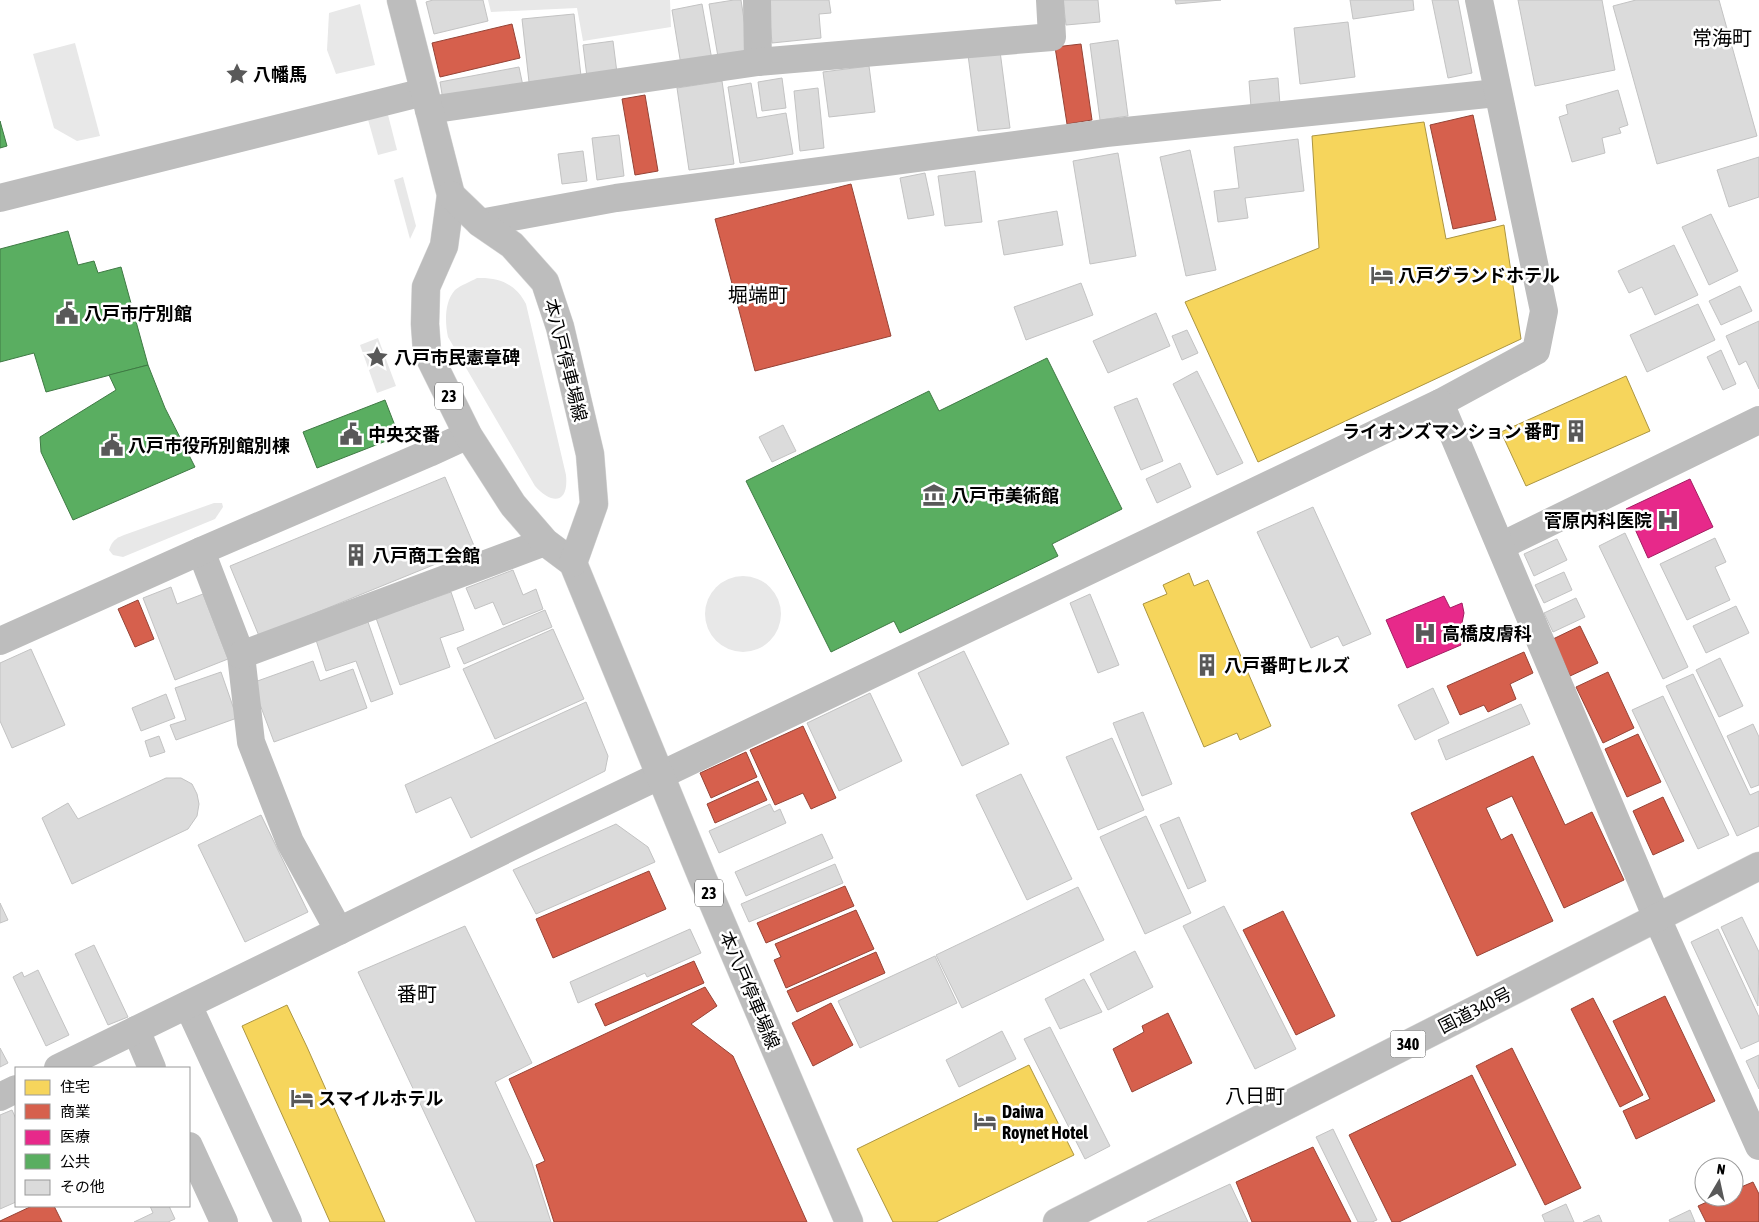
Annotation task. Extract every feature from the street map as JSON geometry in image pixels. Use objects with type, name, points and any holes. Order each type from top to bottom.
[{"type":"main road","name":"23","points":[[401,0],[451,196],[444,246],[426,287],[425,324],[427,352],[468,434],[513,505],[545,542],[573,563]]},
{"type":"main road","points":[[757,0],[758,62]]},
{"type":"main road","points":[[0,198],[426,101],[758,62],[1052,37],[1050,0]]},
{"type":"main road","points":[[60,1067],[662,775],[1440,403],[1536,351],[1544,311],[1479,0]]},
{"type":"main road","points":[[480,223],[616,198],[1106,133],[1497,93]]},
{"type":"main road","name":"本八戸停車場線","points":[[451,196],[480,223],[512,245],[545,282],[560,327],[590,454],[594,504],[573,563],[662,775],[706,886],[848,1222]]},
{"type":"main road","points":[[1440,403],[1656,918],[1759,1146]]},
{"type":"main road","points":[[1501,546],[1759,420]]},
{"type":"main road","points":[[0,641],[201,551],[420,457],[468,434]]},
{"type":"main road","points":[[241,655],[545,542]]},
{"type":"main road","points":[[201,551],[241,655],[251,742],[290,842],[339,931]]},
{"type":"main road","name":"国道340号","points":[[1058,1222],[1759,866]]},
{"type":"main road","points":[[188,1005],[288,1222]]},
{"type":"main road","points":[[127,1035],[131,1067]]},
{"type":"main road","points":[[127,1035],[151,1067]]},
{"type":"main road","points":[[0,1097],[15,1090]]},
{"type":"main road","points":[[190,1148],[224,1222]]},
{"type":"shaded area","points":[[488,0],[670,0],[671,27],[583,41],[577,8],[491,12]]},
{"type":"shaded area","points":[[360,4],[375,65],[336,74],[327,50],[329,13]]},
{"type":"shaded area","points":[[75,43],[100,136],[77,141],[54,128],[33,54]]},
{"type":"shaded area","points":[[387,111],[397,150],[378,155],[367,116]]},
{"type":"shaded area","points":[[403,177],[416,226],[410,239],[394,180]]},
{"type":"shaded area","points":[[477,278],[493,279],[506,283],[517,291],[526,304],[566,475],[565,492],[558,498],[553,499],[547,496],[535,486],[448,337],[446,313],[451,295],[457,288]]},
{"type":"shaded area","points":[[378,338],[396,386],[377,393],[360,345]]},
{"type":"shaded area","points":[[214,503],[222,503],[223,507],[215,519],[123,557],[113,555],[109,550],[113,542],[121,536]]},
{"type":"shaded area","points":[[743,576],[757,579],[770,587],[778,600],[781,614],[778,628],[770,641],[757,649],[743,652],[729,649],[716,641],[708,628],[705,614],[708,600],[716,587],[729,579]]},
{"type":"building: 住宅","name":"八戸グランドホテル","points":[[1424,122],[1446,239],[1504,225],[1521,339],[1258,462],[1185,302],[1319,248],[1312,136]]},
{"type":"building: 住宅","name":"ライオンズマンション 番町","points":[[1626,376],[1650,431],[1526,486],[1501,432]]},
{"type":"building: 住宅","name":"八戸番町ヒルズ","points":[[1189,573],[1194,586],[1208,580],[1271,726],[1240,740],[1237,733],[1204,747],[1143,604],[1167,594],[1163,585]]},
{"type":"building: 住宅","name":"スマイルホテル","points":[[287,1005],[385,1222],[330,1222],[242,1026]]},
{"type":"building: 住宅","name":"Daiwa Roynet Hotel","points":[[1029,1065],[1074,1155],[936,1222],[893,1222],[857,1149]]},
{"type":"building: 商業","points":[[512,24],[520,58],[440,77],[432,43]]},
{"type":"building: 商業","points":[[1081,44],[1092,120],[1067,124],[1055,47]]},
{"type":"building: 商業","points":[[645,95],[658,171],[635,175],[622,99]]},
{"type":"building: 商業","points":[[1473,115],[1496,220],[1453,229],[1430,125]]},
{"type":"building: 商業","points":[[851,184],[891,336],[755,371],[715,219]]},
{"type":"building: 商業","points":[[138,600],[154,639],[135,647],[118,609]]},
{"type":"building: 商業","points":[[1580,626],[1598,663],[1570,676],[1553,639]]},
{"type":"building: 商業","points":[[1524,652],[1533,673],[1510,684],[1516,699],[1488,712],[1484,705],[1460,715],[1447,686]]},
{"type":"building: 商業","points":[[1608,672],[1634,728],[1603,743],[1576,687]]},
{"type":"building: 商業","points":[[803,726],[836,798],[811,809],[803,793],[775,805],[750,750]]},
{"type":"building: 商業","points":[[1638,734],[1661,782],[1627,797],[1605,749]]},
{"type":"building: 商業","points":[[746,752],[757,777],[711,798],[700,773]]},
{"type":"building: 商業","points":[[1533,756],[1565,825],[1592,812],[1624,880],[1564,908],[1512,796],[1486,808],[1501,840],[1512,834],[1553,921],[1477,956],[1411,813]]},
{"type":"building: 商業","points":[[758,781],[767,800],[715,823],[707,804]]},
{"type":"building: 商業","points":[[1663,797],[1684,841],[1653,855],[1633,811]]},
{"type":"building: 商業","points":[[649,871],[666,909],[553,958],[536,919]]},
{"type":"building: 商業","points":[[845,886],[854,906],[766,943],[757,923]]},
{"type":"building: 商業","points":[[856,910],[874,949],[786,988],[774,960],[781,957],[775,944]]},
{"type":"building: 商業","points":[[1283,911],[1335,1016],[1296,1035],[1243,930]]},
{"type":"building: 商業","points":[[876,952],[885,973],[797,1012],[787,991]]},
{"type":"building: 商業","points":[[694,961],[704,983],[605,1026],[595,1004]]},
{"type":"building: 商業","points":[[705,987],[717,1006],[691,1024],[733,1056],[807,1222],[554,1222],[536,1165],[545,1161],[509,1079]]},
{"type":"building: 商業","points":[[1665,996],[1715,1101],[1636,1139],[1623,1111],[1650,1099],[1613,1021]]},
{"type":"building: 商業","points":[[1593,998],[1643,1095],[1620,1107],[1571,1009]]},
{"type":"building: 商業","points":[[831,1003],[853,1045],[813,1066],[792,1023]]},
{"type":"building: 商業","points":[[1168,1013],[1192,1063],[1132,1092],[1113,1049],[1144,1032],[1142,1026]]},
{"type":"building: 商業","points":[[1512,1048],[1581,1188],[1545,1205],[1476,1066]]},
{"type":"building: 商業","points":[[1472,1075],[1516,1165],[1399,1222],[1392,1222],[1349,1135]]},
{"type":"building: 商業","points":[[1313,1147],[1351,1222],[1252,1222],[1236,1182]]},
{"type":"building: 商業","points":[[1753,1182],[1759,1194],[1759,1222],[1706,1222],[1698,1207],[1744,1207],[1744,1186]]},
{"type":"building: 商業","points":[[30,1207],[54,1207],[62,1222],[0,1222]]},
{"type":"building: 医療","points":[[1690,479],[1713,527],[1648,558],[1626,509]]},
{"type":"building: 医療","points":[[1444,596],[1450,608],[1462,603],[1464,613],[1462,623],[1457,632],[1461,645],[1407,668],[1386,620]]},
{"type":"building: 公共","points":[[0,121],[7,146],[0,148]]},
{"type":"building: 公共","name":"八戸市庁別館","points":[[68,231],[78,265],[94,261],[98,273],[121,267],[148,365],[46,392],[34,353],[0,362],[0,249]]},
{"type":"building: 公共","name":"八戸市美術館","points":[[1047,358],[1122,509],[1052,544],[1058,556],[900,633],[894,621],[831,652],[746,481],[929,391],[939,411]]},
{"type":"building: 公共","name":"八戸市役所別館別棟","points":[[148,365],[165,408],[195,467],[73,520],[41,452],[40,437],[116,390],[109,375]]},
{"type":"building: 公共","name":"中央交番","points":[[385,400],[399,436],[317,468],[303,432]]},
{"type":"building: その他","points":[[433,0],[483,0],[488,21],[434,34],[426,2]]},
{"type":"building: その他","points":[[741,0],[749,52],[718,57],[709,4]]},
{"type":"building: その他","points":[[768,0],[829,0],[831,13],[819,14],[821,38],[772,43]]},
{"type":"building: その他","points":[[1063,0],[1098,0],[1100,22],[1066,25]]},
{"type":"building: その他","points":[[1175,0],[1221,0],[1176,4]]},
{"type":"building: その他","points":[[1350,0],[1413,0],[1414,10],[1353,19]]},
{"type":"building: その他","points":[[1432,0],[1458,0],[1472,73],[1448,78]]},
{"type":"building: その他","points":[[1518,0],[1602,0],[1615,70],[1535,86]]},
{"type":"building: その他","points":[[1636,0],[1719,0],[1757,136],[1657,164],[1613,6]]},
{"type":"building: その他","points":[[702,4],[712,60],[681,65],[672,10]]},
{"type":"building: その他","points":[[574,14],[581,76],[529,82],[522,19]]},
{"type":"building: その他","points":[[1348,22],[1355,77],[1300,84],[1294,28]]},
{"type":"building: その他","points":[[1118,40],[1128,116],[1100,120],[1090,44]]},
{"type":"building: その他","points":[[613,41],[617,73],[587,77],[583,45]]},
{"type":"building: その他","points":[[1000,51],[1010,128],[978,131],[968,55]]},
{"type":"building: その他","points":[[869,66],[875,112],[829,117],[823,72]]},
{"type":"building: その他","points":[[519,67],[523,86],[443,100],[440,82]]},
{"type":"building: その他","points":[[782,78],[786,108],[762,111],[758,82]]},
{"type":"building: その他","points":[[1278,78],[1280,105],[1251,107],[1249,81]]},
{"type":"building: その他","points":[[722,81],[734,164],[689,170],[677,88]]},
{"type":"building: その他","points":[[751,83],[757,118],[786,113],[793,154],[740,163],[728,87]]},
{"type":"building: その他","points":[[818,88],[824,148],[800,151],[794,91]]},
{"type":"building: その他","points":[[1618,90],[1628,125],[1619,128],[1621,133],[1602,138],[1605,153],[1572,162],[1559,117],[1568,114],[1566,105]]},
{"type":"building: その他","points":[[619,135],[624,176],[597,180],[592,138]]},
{"type":"building: その他","points":[[1298,139],[1304,191],[1245,198],[1248,218],[1218,222],[1214,191],[1239,188],[1234,147]]},
{"type":"building: その他","points":[[1190,150],[1216,270],[1186,276],[1160,157]]},
{"type":"building: その他","points":[[583,151],[587,181],[562,184],[558,154]]},
{"type":"building: その他","points":[[1118,153],[1136,256],[1090,264],[1073,161]]},
{"type":"building: その他","points":[[1759,157],[1759,197],[1729,207],[1717,170]]},
{"type":"building: その他","points":[[975,171],[982,222],[945,226],[938,176]]},
{"type":"building: その他","points":[[925,173],[934,215],[908,219],[900,178]]},
{"type":"building: その他","points":[[1057,211],[1063,245],[1004,255],[998,221]]},
{"type":"building: その他","points":[[1711,214],[1738,271],[1709,285],[1682,227]]},
{"type":"building: その他","points":[[1674,245],[1698,295],[1655,315],[1642,287],[1629,293],[1618,271]]},
{"type":"building: その他","points":[[1081,283],[1093,315],[1026,340],[1014,307]]},
{"type":"building: その他","points":[[1740,286],[1752,311],[1721,325],[1709,301]]},
{"type":"building: その他","points":[[1698,304],[1715,340],[1647,372],[1630,335]]},
{"type":"building: その他","points":[[1156,313],[1170,346],[1108,373],[1093,341]]},
{"type":"building: その他","points":[[1759,321],[1759,389],[1746,361],[1739,365],[1726,336]]},
{"type":"building: その他","points":[[1187,330],[1198,353],[1182,360],[1172,336]]},
{"type":"building: その他","points":[[1721,350],[1736,384],[1723,390],[1707,357]]},
{"type":"building: その他","points":[[1197,371],[1243,463],[1217,475],[1173,384]]},
{"type":"building: その他","points":[[1137,398],[1163,461],[1141,470],[1114,407]]},
{"type":"building: その他","points":[[783,425],[796,451],[772,462],[759,437]]},
{"type":"building: その他","points":[[1180,463],[1191,487],[1157,503],[1146,479]]},
{"type":"building: その他","name":"八戸商工会館","points":[[445,477],[475,548],[259,636],[230,566]]},
{"type":"building: その他","points":[[1313,507],[1371,634],[1343,646],[1338,636],[1311,648],[1257,532]]},
{"type":"building: その他","points":[[1625,533],[1688,667],[1663,679],[1599,546]]},
{"type":"building: その他","points":[[1715,538],[1726,562],[1715,567],[1730,600],[1687,620],[1660,564]]},
{"type":"building: その他","points":[[1557,539],[1567,560],[1534,576],[1524,554]]},
{"type":"building: その他","points":[[513,570],[523,595],[536,589],[543,609],[503,625],[493,602],[475,609],[466,588]]},
{"type":"building: その他","points":[[1564,572],[1572,590],[1544,603],[1535,585]]},
{"type":"building: その他","points":[[171,587],[177,604],[203,594],[228,659],[175,680],[143,598]]},
{"type":"building: その他","points":[[451,592],[464,630],[440,638],[450,667],[400,685],[376,618]]},
{"type":"building: その他","points":[[1090,594],[1119,665],[1098,673],[1070,603]]},
{"type":"building: その他","points":[[1576,598],[1585,617],[1553,632],[1544,613]]},
{"type":"building: その他","points":[[1736,606],[1749,633],[1706,653],[1693,626]]},
{"type":"building: その他","points":[[545,610],[552,627],[464,664],[457,648]]},
{"type":"building: その他","points":[[368,622],[393,694],[371,702],[356,661],[326,671],[316,640]]},
{"type":"building: その他","points":[[553,629],[584,699],[495,739],[463,669]]},
{"type":"building: その他","points":[[31,649],[65,725],[12,748],[0,721],[0,663]]},
{"type":"building: その他","points":[[964,651],[1009,744],[962,766],[918,673]]},
{"type":"building: その他","points":[[1720,658],[1743,706],[1719,717],[1696,670]]},
{"type":"building: その他","points":[[313,661],[320,681],[353,669],[367,708],[274,742],[252,683]]},
{"type":"building: その他","points":[[221,672],[237,718],[176,740],[170,725],[186,720],[175,688]]},
{"type":"building: その他","points":[[1693,674],[1750,795],[1759,791],[1759,826],[1737,836],[1666,686]]},
{"type":"building: その他","points":[[1433,688],[1449,723],[1415,740],[1398,705]]},
{"type":"building: その他","points":[[870,693],[902,761],[839,791],[807,723]]},
{"type":"building: その他","points":[[166,694],[175,718],[141,731],[132,708]]},
{"type":"building: その他","points":[[1663,696],[1729,835],[1698,849],[1632,710]]},
{"type":"building: その他","points":[[586,702],[608,756],[605,771],[471,838],[451,797],[416,813],[405,785]]},
{"type":"building: その他","points":[[1521,704],[1530,724],[1446,760],[1438,740]]},
{"type":"building: その他","points":[[1143,712],[1172,784],[1142,796],[1113,723]]},
{"type":"building: その他","points":[[1753,724],[1759,737],[1759,785],[1751,788],[1727,736]]},
{"type":"building: その他","points":[[159,736],[165,752],[150,757],[145,741]]},
{"type":"building: その他","points":[[1112,738],[1144,810],[1098,830],[1066,757]]},
{"type":"building: その他","points":[[1021,774],[1072,879],[1027,900],[976,795]]},
{"type":"building: その他","points":[[166,778],[181,778],[192,784],[197,794],[199,804],[197,816],[188,829],[72,884],[42,818],[68,803],[78,819]]},
{"type":"building: その他","points":[[770,804],[774,812],[780,809],[786,823],[719,853],[709,831]]},
{"type":"building: その他","points":[[261,815],[308,912],[245,942],[198,845]]},
{"type":"building: その他","points":[[1146,816],[1191,913],[1145,934],[1100,837]]},
{"type":"building: その他","points":[[1179,817],[1206,881],[1188,889],[1160,825]]},
{"type":"building: その他","points":[[616,824],[648,847],[655,862],[536,914],[513,870]]},
{"type":"building: その他","points":[[822,834],[833,858],[746,896],[735,872]]},
{"type":"building: その他","points":[[835,864],[843,883],[749,922],[741,904]]},
{"type":"building: その他","points":[[1078,887],[1104,940],[962,1008],[936,955]]},
{"type":"building: その他","points":[[0,903],[8,920],[0,923]]},
{"type":"building: その他","points":[[1224,906],[1296,1049],[1255,1069],[1183,926]]},
{"type":"building: その他","points":[[1742,917],[1759,952],[1758,1006],[1721,927]]},
{"type":"building: その他","points":[[465,926],[532,1063],[495,1082],[531,1160],[551,1222],[476,1222],[358,972]]},
{"type":"building: その他","points":[[690,929],[701,953],[647,977],[645,973],[578,1003],[570,982]]},
{"type":"building: その他","points":[[1718,929],[1759,1017],[1759,1041],[1741,1049],[1691,942]]},
{"type":"building: その他","points":[[94,945],[128,1017],[108,1025],[75,954]]},
{"type":"building: その他","points":[[1135,951],[1153,987],[1108,1010],[1090,974]]},
{"type":"building: その他","points":[[935,956],[957,1003],[860,1048],[838,1001]]},
{"type":"building: その他","points":[[38,970],[69,1035],[46,1046],[13,977],[22,972],[24,977]]},
{"type":"building: その他","points":[[1084,979],[1102,1012],[1060,1029],[1045,999]]},
{"type":"building: その他","points":[[1050,1027],[1110,1146],[1085,1159],[1024,1039]]},
{"type":"building: その他","points":[[1002,1031],[1016,1059],[959,1087],[946,1060]]},
{"type":"building: その他","points":[[0,1048],[8,1063],[0,1067]]},
{"type":"building: その他","points":[[1759,1055],[1759,1089],[1746,1061]]},
{"type":"building: その他","points":[[12,1110],[15,1117],[15,1202],[0,1209],[0,1115]]},
{"type":"building: その他","points":[[1333,1129],[1377,1220],[1358,1222],[1316,1137]]},
{"type":"building: その他","points":[[1230,1184],[1248,1222],[1147,1222]]},
{"type":"building: その他","points":[[1566,1204],[1574,1222],[1545,1222],[1542,1215]]},
{"type":"building: その他","points":[[150,1207],[169,1207],[175,1219],[168,1222],[134,1222],[153,1213]]},
{"type":"building: その他","points":[[1690,1210],[1695,1222],[1670,1222],[1669,1220]]},
{"type":"building: その他","points":[[1599,1215],[1602,1222],[1583,1222]]},
{"type":"place","name":"八幡馬","points":[[237,74]]},
{"type":"place","name":"八戸グランドホテル","points":[[1382,275]]},
{"type":"place","name":"八戸市庁別館","points":[[67,313]]},
{"type":"place","name":"八戸市民憲章碑","points":[[377,357]]},
{"type":"place","name":"ライオンズマンション 番町","points":[[1576,431]]},
{"type":"place","name":"中央交番","points":[[351,434]]},
{"type":"place","name":"八戸市役所別館別棟","points":[[112,445]]},
{"type":"place","name":"八戸市美術館","points":[[934,495]]},
{"type":"place","name":"菅原内科医院","points":[[1668,520]]},
{"type":"place","name":"八戸商工会館","points":[[356,555]]},
{"type":"place","name":"高橋皮膚科","points":[[1425,633]]},
{"type":"place","name":"八戸番町ヒルズ","points":[[1207,665]]},
{"type":"place","name":"スマイルホテル","points":[[302,1098]]},
{"type":"place","name":"Daiwa Roynet Hotel","points":[[985,1121]]},
{"type":"district","name":"常海町","points":[[1722,37]]},
{"type":"district","name":"堀端町","points":[[758,294]]},
{"type":"district","name":"番町","points":[[417,993]]},
{"type":"district","name":"八日町","points":[[1255,1095]]}]
